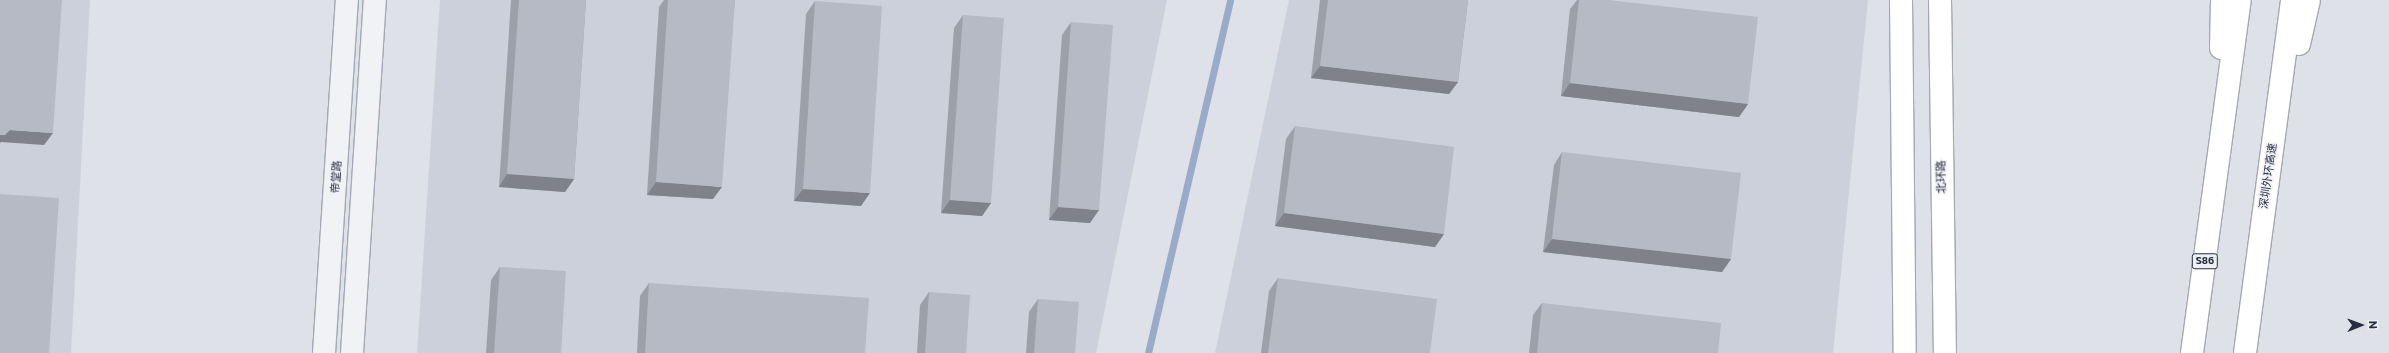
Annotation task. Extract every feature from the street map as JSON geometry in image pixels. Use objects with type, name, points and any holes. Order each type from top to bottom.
[{"type":"main road","points":[[1901,0],[1905,353]]},
{"type":"main road","name":"北环路","points":[[1940,0],[1945,353]]},
{"type":"main road","points":[[2217,169],[2222,0]]},
{"type":"main road","name":"S86","points":[[2192,353],[2240,0]]},
{"type":"main road","name":"深圳外环高速","points":[[2244,353],[2292,0]]},
{"type":"main road","points":[[2268,176],[2309,0]]},
{"type":"street","name":"帝堂路","points":[[324,353],[347,0]]},
{"type":"street","points":[[352,353],[375,0]]},
{"type":"shaded area","points":[[0,0],[90,0],[71,353],[0,353]]},
{"type":"shaded area","points":[[440,0],[1167,0],[1096,353],[417,353]]},
{"type":"shaded area","points":[[1289,0],[1868,0],[1833,353],[1215,353]]},
{"type":"building","points":[[0,0],[62,0],[53,133],[10,130],[5,135],[0,135]]},
{"type":"building","points":[[519,0],[586,0],[574,179],[507,174]]},
{"type":"building","points":[[668,0],[735,0],[722,187],[656,182]]},
{"type":"building","points":[[1328,0],[1468,0],[1458,82],[1320,66]]},
{"type":"building","points":[[1579,0],[1608,0],[1758,17],[1748,104],[1570,83]]},
{"type":"building","points":[[815,1],[882,6],[870,193],[803,189]]},
{"type":"building","points":[[963,15],[1004,18],[991,203],[950,200]]},
{"type":"building","points":[[1071,22],[1113,25],[1099,210],[1058,207]]},
{"type":"building","points":[[1295,126],[1454,147],[1444,234],[1284,213]]},
{"type":"building","points":[[1562,152],[1741,173],[1731,259],[1552,239]]},
{"type":"building","points":[[0,194],[59,198],[49,353],[0,353]]},
{"type":"building","points":[[500,267],[566,271],[561,353],[494,353]]},
{"type":"building","points":[[1278,278],[1437,299],[1430,353],[1268,353]]},
{"type":"building","points":[[649,283],[869,298],[865,353],[645,353]]},
{"type":"building","points":[[929,292],[970,295],[966,353],[925,353]]},
{"type":"building","points":[[1038,299],[1079,302],[1075,353],[1034,353]]},
{"type":"building","points":[[1542,303],[1721,323],[1718,353],[1537,353]]},
{"type":"waterway","points":[[1148,353],[1230,0]]}]
